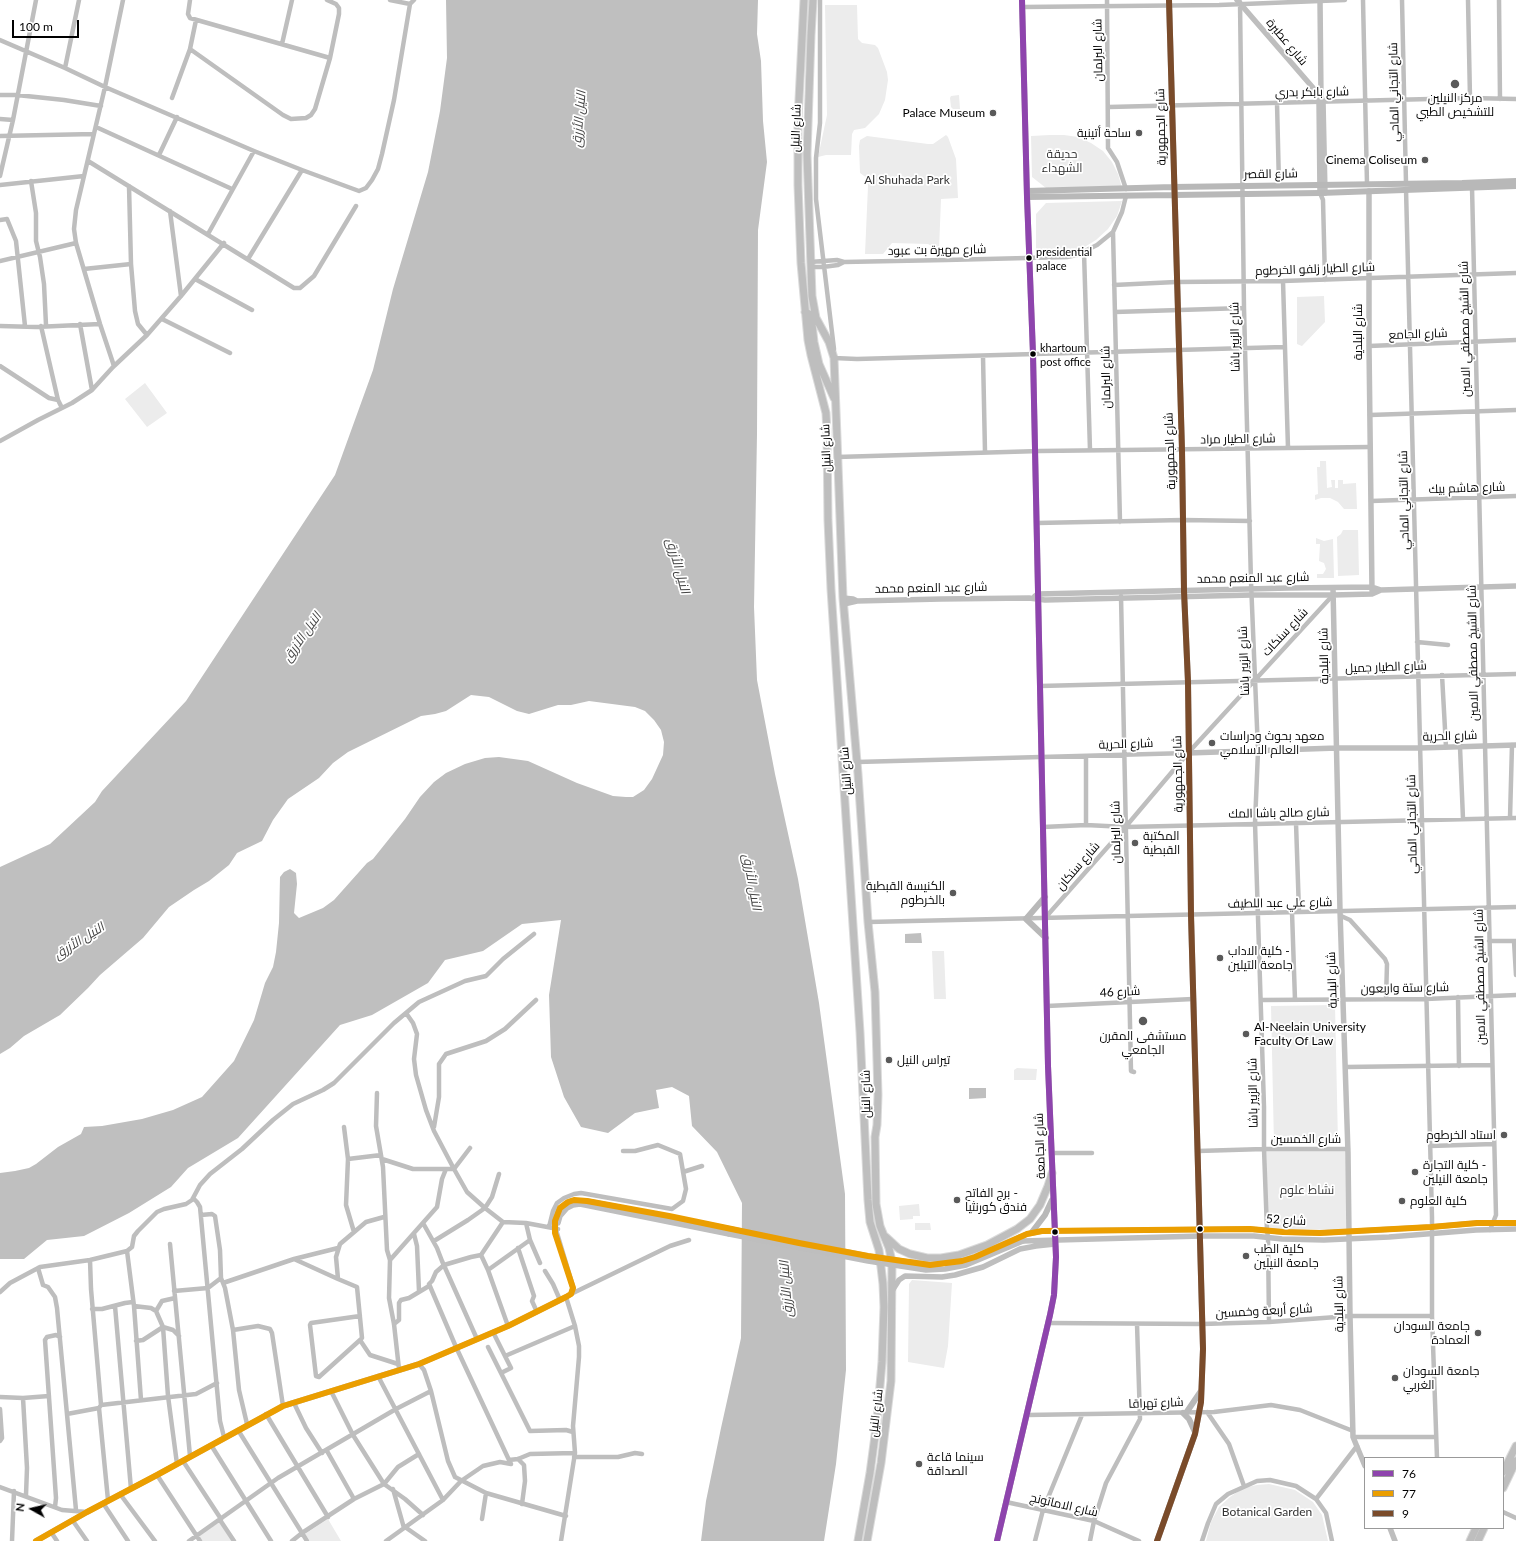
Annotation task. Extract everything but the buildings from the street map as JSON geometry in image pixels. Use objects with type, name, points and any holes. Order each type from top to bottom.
[{"type":"main road","name":"شارع النيل","points":[[804,0],[798,120],[801,266],[811,355],[826,413],[829,536],[860,1032],[868,1200],[870,1222],[879,1250],[883,1284],[884,1335],[881,1380],[867,1493],[858,1541]]},
{"type":"main road","name":"شارع النيل","points":[[814,0],[811,35],[807,154],[810,265],[814,312],[819,325],[829,342],[834,358],[843,601],[857,762],[868,922],[875,992],[878,1095],[875,1146],[876,1204],[892,1262],[891,1381],[876,1494],[867,1541]]},
{"type":"main road","name":"شارع الجامعة","points":[[997,1541],[1054,1295],[1056,1257],[1051,1153],[1047,1006],[1033,354],[1022,0]]},
{"type":"main road","name":"شارع الجمهورية","points":[[1157,1541],[1196,1434],[1202,1390],[1200,1229],[1189,825],[1188,682],[1184,594],[1182,450],[1169,2]]},
{"type":"main road","name":"شارع القصر","points":[[1027,194],[1126,196],[1323,193],[1369,191],[1406,186],[1516,181]]},
{"type":"main road","name":"شارع القصر","points":[[1027,194],[1174,187],[1280,185],[1367,184],[1472,187],[1516,186]]},
{"type":"main road","points":[[801,266],[810,265]]},
{"type":"main road","points":[[805,312],[811,315],[814,342],[819,364],[836,404]]},
{"type":"main road","points":[[829,536],[831,533],[835,533],[840,538]]},
{"type":"main road","points":[[1045,897],[1026,919],[1046,938]]},
{"type":"main road","points":[[884,1235],[899,1249],[910,1254],[927,1258],[941,1258],[959,1255],[987,1245],[1021,1226],[1030,1218],[1040,1205],[1052,1173]]},
{"type":"main road","points":[[1030,1233],[1045,1215],[1053,1199]]},
{"type":"main road","points":[[881,1380],[891,1381]]},
{"type":"main road","points":[[1196,1434],[1185,1413],[1202,1390]]},
{"type":"main road","points":[[1504,1470],[1516,1446]]},
{"type":"main road","points":[[1504,1486],[1516,1461]]},
{"type":"main road","points":[[867,1493],[876,1494]]},
{"type":"main road","points":[[1470,1541],[1476,1529]]},
{"type":"main road","points":[[1478,1541],[1484,1529]]},
{"type":"street","points":[[0,176],[13,120],[36,0]]},
{"type":"street","points":[[65,68],[79,0]]},
{"type":"street","points":[[114,366],[76,243],[74,229],[75,217],[101,106],[123,0]]},
{"type":"street","points":[[190,0],[188,16],[196,20],[330,58]]},
{"type":"street","points":[[282,44],[292,0]]},
{"type":"street","points":[[190,49],[283,115],[291,119],[306,118],[311,115],[315,109],[330,58],[339,8],[336,4],[327,0]]},
{"type":"street","points":[[390,0],[410,4]]},
{"type":"street","points":[[0,40],[26,50],[105,87],[254,151],[359,191],[366,188],[378,169],[394,100],[410,4],[414,0]]},
{"type":"street","points":[[820,0],[820,123],[815,179],[816,205],[823,267],[828,293],[834,358],[857,359],[983,356],[1284,347]]},
{"type":"street","name":"شارع البرلمان","points":[[1107,0],[1109,107],[1108,148],[1117,162],[1126,189]]},
{"type":"street","points":[[1320,0],[1325,280]]},
{"type":"street","points":[[1023,7],[1107,6],[1169,2],[1219,5],[1239,1],[1345,0]]},
{"type":"street","points":[[1363,0],[1367,184]]},
{"type":"street","name":"شارع التجاني الماحي","points":[[1402,0],[1430,1146],[1432,1316],[1437,1457]]},
{"type":"street","points":[[1468,0],[1470,98]]},
{"type":"street","points":[[1499,0],[1500,99]]},
{"type":"street","name":"شارع عطبرة","points":[[1239,1],[1321,100]]},
{"type":"street","name":"شارع الزبير باشا","points":[[1239,1],[1242,104],[1244,308],[1258,751],[1255,824],[1264,1107],[1266,1230],[1268,1237],[1269,1322]]},
{"type":"street","points":[[172,98],[190,49],[196,20]]},
{"type":"street","points":[[0,95],[17,95],[64,100],[101,106]]},
{"type":"street","name":"شارع بابكر بدري","points":[[1109,107],[1277,103],[1321,100],[1366,101],[1470,98],[1516,99]]},
{"type":"street","points":[[1277,103],[1280,185]]},
{"type":"street","points":[[160,156],[177,117]]},
{"type":"street","points":[[0,119],[13,120]]},
{"type":"street","points":[[96,127],[232,189]]},
{"type":"street","points":[[0,136],[94,134]]},
{"type":"street","points":[[208,234],[254,151]]},
{"type":"street","points":[[88,161],[224,243],[288,285],[300,288],[314,276],[321,266],[356,206]]},
{"type":"street","points":[[248,259],[302,170]]},
{"type":"street","points":[[0,185],[84,176]]},
{"type":"street","points":[[30,181],[36,213],[36,241],[44,284],[44,326],[58,400],[62,408]]},
{"type":"street","points":[[129,186],[131,264],[136,318],[138,324],[147,335]]},
{"type":"street","name":"شارع الشيخ مصطفي الامين","points":[[1472,187],[1496,1215],[1490,1230]]},
{"type":"street","name":"شارع البلدية","points":[[1369,191],[1368,278],[1372,594]]},
{"type":"street","points":[[1113,232],[1122,212],[1126,196]]},
{"type":"street","points":[[170,211],[181,296]]},
{"type":"street","points":[[0,220],[8,220],[16,241],[26,326]]},
{"type":"street","name":"شارع البرلمان","points":[[1113,232],[1117,450],[1120,522]]},
{"type":"street","name":"شارع مهيرة بت عبود","points":[[844,262],[1067,257],[1084,252],[1097,245],[1113,232]]},
{"type":"street","points":[[0,261],[76,243]]},
{"type":"street","points":[[0,442],[18,430],[79,399],[92,390],[162,319],[224,243]]},
{"type":"street","points":[[1084,252],[1090,450]]},
{"type":"street","points":[[810,265],[823,261],[837,260],[844,262]]},
{"type":"street","points":[[810,265],[823,267],[838,265],[844,262]]},
{"type":"street","points":[[84,269],[131,264]]},
{"type":"street","name":"شارع الطيار زلفو الخرطوم","points":[[1114,285],[1176,282],[1325,280],[1516,273]]},
{"type":"street","points":[[195,279],[252,310]]},
{"type":"street","points":[[1283,281],[1288,448]]},
{"type":"street","points":[[1115,312],[1244,308]]},
{"type":"street","points":[[162,319],[230,353]]},
{"type":"street","points":[[80,324],[92,390]]},
{"type":"street","points":[[0,326],[100,324]]},
{"type":"street","name":"شارع الجامع","points":[[1369,346],[1516,340]]},
{"type":"street","points":[[983,356],[986,452]]},
{"type":"street","points":[[0,366],[49,398],[58,400]]},
{"type":"street","points":[[1370,415],[1516,410]]},
{"type":"street","name":"شارع الطيار مراد","points":[[837,457],[1035,451],[1370,447]]},
{"type":"street","name":"شارع هاشم بيك","points":[[1371,501],[1516,496]]},
{"type":"street","points":[[1037,523],[1183,520],[1250,521]]},
{"type":"street","name":"شارع عبد المنعم محمد","points":[[843,601],[1121,596],[1252,592],[1289,588],[1372,586],[1381,590]]},
{"type":"street","name":"شارع عبد المنعم محمد","points":[[1252,592],[1289,595],[1333,595],[1372,594],[1381,590],[1516,586]]},
{"type":"street","points":[[1289,588],[1289,595]]},
{"type":"street","name":"شارع البلدية","points":[[1333,588],[1348,1149],[1353,1434],[1364,1464]]},
{"type":"street","name":"شارع سنكات","points":[[1188,754],[1333,595]]},
{"type":"street","name":"شارع البرلمان","points":[[1121,596],[1132,1072]]},
{"type":"street","points":[[1417,642],[1448,646]]},
{"type":"street","name":"شارع الطيار جميل","points":[[1040,686],[1516,674]]},
{"type":"street","points":[[1442,675],[1446,747]]},
{"type":"street","points":[[1510,818],[1514,745]]},
{"type":"street","name":"شارع الحرية","points":[[857,762],[1188,754],[1337,748],[1420,748],[1514,745]]},
{"type":"street","points":[[1460,747],[1463,819]]},
{"type":"street","name":"شارع سنكان","points":[[1045,918],[1188,754]]},
{"type":"street","points":[[1086,756],[1086,825]]},
{"type":"street","name":"شارع صالح باشا المك","points":[[1043,827],[1516,818]]},
{"type":"street","points":[[1296,823],[1298,912]]},
{"type":"street","name":"شارع علي عبد اللطيف","points":[[868,922],[1292,912],[1341,914],[1424,909],[1516,907]]},
{"type":"street","points":[[1292,912],[1295,1000]]},
{"type":"street","points":[[1341,914],[1350,920],[1385,959],[1387,964],[1386,999]]},
{"type":"street","points":[[0,1292],[10,1283],[38,1268],[90,1260],[127,1251],[132,1247],[134,1236],[157,1212],[186,1204],[193,1198],[200,1185],[210,1174],[242,1149],[273,1120],[293,1104],[323,1090],[334,1083],[419,1002],[465,981],[486,976],[503,959],[534,934]]},
{"type":"street","points":[[1489,941],[1515,941],[1516,975]]},
{"type":"street","name":"شارع ستة واربعون","points":[[1261,1000],[1386,999],[1516,995]]},
{"type":"street","points":[[1458,997],[1459,1066]]},
{"type":"street","name":"شارع 46","points":[[1047,1006],[1193,999]]},
{"type":"street","points":[[433,1128],[439,1097],[439,1064],[446,1054],[486,1041],[505,1029],[536,1000]]},
{"type":"street","points":[[406,1013],[413,1023],[417,1034],[414,1058],[416,1075],[426,1110],[433,1128],[467,1192],[503,1222],[526,1223],[554,1228]]},
{"type":"street","points":[[1346,1067],[1492,1065]]},
{"type":"street","points":[[378,1093],[376,1126],[381,1157],[387,1250],[390,1260],[389,1298],[394,1324],[399,1367]]},
{"type":"street","points":[[344,1127],[348,1159],[346,1205],[354,1232]]},
{"type":"street","points":[[1430,1146],[1494,1144]]},
{"type":"street","points":[[562,1541],[575,1455],[573,1432],[579,1346],[570,1293],[554,1228],[553,1211],[557,1203],[564,1198],[582,1193],[672,1210],[683,1202],[686,1189],[680,1154],[658,1145],[635,1151],[623,1151]]},
{"type":"street","points":[[454,1169],[470,1148]]},
{"type":"street","name":"شارع الخمسين","points":[[1198,1152],[1264,1149],[1348,1149]]},
{"type":"street","points":[[1051,1153],[1092,1153]]},
{"type":"street","points":[[348,1159],[381,1157],[413,1169],[454,1169]]},
{"type":"street","points":[[683,1172],[702,1166]]},
{"type":"street","points":[[390,1260],[437,1207],[442,1179],[446,1169]]},
{"type":"street","points":[[434,1241],[485,1208],[492,1197],[499,1174]]},
{"type":"street","points":[[193,1198],[200,1207],[221,1426],[224,1437]]},
{"type":"street","points":[[554,1228],[557,1214],[563,1206],[574,1200],[799,1243],[924,1265],[936,1265],[962,1261],[1022,1239],[1030,1233],[1021,1226]]},
{"type":"street","points":[[201,1215],[212,1214],[215,1216],[220,1250],[222,1281],[225,1288],[233,1330],[240,1390],[248,1424]]},
{"type":"street","points":[[338,1279],[336,1257],[338,1248],[342,1242],[366,1222],[384,1217]]},
{"type":"street","points":[[394,1324],[399,1320],[399,1303],[401,1300],[409,1298],[429,1286],[436,1272],[444,1266],[481,1255],[503,1222]]},
{"type":"street","name":"شارع 52","points":[[1055,1242],[1200,1236],[1268,1237],[1301,1240],[1350,1238],[1516,1222]]},
{"type":"street","points":[[423,1223],[434,1241],[477,1339]]},
{"type":"street","points":[[526,1223],[530,1240],[540,1263]]},
{"type":"street","name":"شارع 52","points":[[1030,1233],[1042,1231],[1200,1229],[1250,1229],[1320,1233],[1349,1231],[1516,1229]]},
{"type":"street","points":[[414,1234],[417,1246],[419,1291]]},
{"type":"street","points":[[1022,1239],[1055,1242]]},
{"type":"street","points":[[488,1270],[530,1240]]},
{"type":"street","points":[[36,1541],[283,1406],[378,1376],[399,1367],[419,1364],[508,1326],[560,1300],[570,1293],[670,1246],[689,1240]]},
{"type":"street","points":[[892,1291],[899,1280],[905,1276],[942,1277],[955,1275],[983,1267],[1020,1249],[1055,1242]]},
{"type":"street","points":[[170,1244],[190,1456]]},
{"type":"street","points":[[174,1291],[208,1288],[222,1281],[294,1259],[338,1248]]},
{"type":"street","points":[[518,1248],[534,1296],[532,1300],[537,1312]]},
{"type":"street","points":[[127,1251],[141,1400]]},
{"type":"street","points":[[481,1255],[488,1270],[508,1326]]},
{"type":"street","points":[[294,1259],[357,1287],[360,1316],[362,1338],[319,1377],[316,1376],[310,1324],[360,1316]]},
{"type":"street","points":[[90,1260],[105,1502],[128,1541]]},
{"type":"street","points":[[38,1268],[43,1285],[48,1287],[55,1296],[76,1510]]},
{"type":"street","points":[[545,1271],[560,1300]]},
{"type":"street","points":[[386,1541],[443,1500],[461,1481],[483,1466],[500,1462],[511,1464],[429,1286]]},
{"type":"street","points":[[156,1311],[162,1301],[175,1298]]},
{"type":"street","points":[[92,1309],[125,1303],[151,1308],[156,1311],[163,1327],[168,1396],[180,1462],[234,1541]]},
{"type":"street","points":[[115,1306],[131,1489]]},
{"type":"street","name":"شارع أربعة وخمسين","points":[[1048,1323],[1202,1324],[1269,1322],[1350,1316],[1432,1316]]},
{"type":"street","points":[[1090,1541],[1094,1521],[1106,1483],[1139,1422],[1137,1324]]},
{"type":"street","points":[[233,1330],[258,1326],[270,1329],[272,1333],[283,1406]]},
{"type":"street","points":[[505,1356],[576,1326]]},
{"type":"street","points":[[136,1341],[143,1340],[163,1327],[173,1330],[179,1336]]},
{"type":"street","points":[[493,1332],[511,1368],[501,1372]]},
{"type":"street","points":[[55,1507],[56,1498],[45,1340],[47,1337],[56,1335],[60,1337]]},
{"type":"street","points":[[360,1340],[370,1355],[399,1367]]},
{"type":"street","points":[[488,1347],[530,1431],[566,1430],[573,1432]]},
{"type":"street","points":[[419,1364],[424,1370],[431,1391],[448,1460],[455,1477],[486,1493],[566,1516]]},
{"type":"street","points":[[378,1376],[443,1500]]},
{"type":"street","points":[[67,1414],[124,1402],[196,1394],[217,1383]]},
{"type":"street","points":[[331,1391],[353,1435],[384,1484],[393,1489],[423,1515]]},
{"type":"street","points":[[189,1541],[297,1467],[396,1409],[431,1391]]},
{"type":"street","points":[[0,1397],[23,1398],[49,1396]]},
{"type":"street","points":[[23,1398],[27,1468],[26,1495]]},
{"type":"street","points":[[294,1403],[306,1428],[324,1452],[354,1499]]},
{"type":"street","name":"شارع تهراقا","points":[[1027,1415],[1185,1413],[1271,1405],[1300,1410],[1353,1434],[1436,1437]]},
{"type":"street","points":[[0,1409],[2,1438],[0,1441]]},
{"type":"street","points":[[1207,1412],[1230,1444],[1244,1486]]},
{"type":"street","points":[[266,1414],[328,1517]]},
{"type":"street","points":[[1035,1541],[1043,1510],[1082,1415]]},
{"type":"street","points":[[238,1430],[307,1541]]},
{"type":"street","points":[[211,1445],[271,1541]]},
{"type":"street","points":[[1316,1499],[1357,1446]]},
{"type":"street","points":[[510,1460],[518,1459],[530,1454],[618,1457],[635,1453],[642,1454]]},
{"type":"street","points":[[292,1541],[354,1499],[384,1484],[398,1467],[419,1454]]},
{"type":"street","points":[[518,1459],[524,1465],[525,1481],[522,1504]]},
{"type":"street","points":[[157,1475],[200,1541]]},
{"type":"street","points":[[1202,1541],[1216,1504],[1228,1494],[1244,1486],[1257,1481],[1270,1480],[1296,1486],[1316,1499],[1326,1513],[1332,1541]]},
{"type":"street","points":[[0,1487],[26,1495],[62,1510],[87,1512]]},
{"type":"street","points":[[393,1489],[405,1527],[425,1541]]},
{"type":"street","points":[[12,1541],[14,1491]]},
{"type":"street","points":[[482,1519],[486,1493]]},
{"type":"street","points":[[120,1494],[155,1541]]},
{"type":"street","name":"شارع الاماتونج","points":[[1006,1502],[1094,1521],[1139,1541]]},
{"type":"street","points":[[1504,1512],[1516,1518]]},
{"type":"street","points":[[73,1520],[87,1541]]},
{"type":"street","points":[[1390,1529],[1395,1541]]},
{"type":"street","points":[[51,1532],[57,1541]]},
{"type":"green space","points":[[825,5],[857,5],[858,39],[862,43],[875,45],[878,48],[887,72],[888,80],[885,100],[879,114],[865,128],[854,130],[852,134],[851,155],[826,155],[818,157],[827,115]]},
{"type":"green space","points":[[959,95],[960,109],[953,109],[951,107],[950,98],[951,96]]},
{"type":"green space","name":"Al Shuhada Park","points":[[946,135],[956,159],[958,198],[941,199],[939,250],[928,244],[892,243],[883,254],[865,254],[868,186],[867,178],[860,173],[860,140],[867,136],[933,144]]},
{"type":"green space","name":"حديقة الشهداء","points":[[1050,135],[1078,137],[1103,151],[1112,162],[1118,174],[1122,188],[1046,188],[1032,177],[1031,136]]},
{"type":"green space","name":"حديقة الشهداء","points":[[1122,201],[1117,216],[1108,229],[1096,240],[1083,248],[1068,253],[1052,255],[1036,253],[1036,214],[1046,203]]},
{"type":"green space","points":[[1324,296],[1325,322],[1302,346],[1297,344],[1297,297]]},
{"type":"green space","points":[[145,383],[167,413],[147,427],[125,399]]},
{"type":"green space","points":[[1320,461],[1326,461],[1327,488],[1332,487],[1331,480],[1335,480],[1335,488],[1338,488],[1338,480],[1343,480],[1343,484],[1356,483],[1357,509],[1344,509],[1338,502],[1330,498],[1315,500],[1315,495],[1318,494],[1317,467],[1320,467]]},
{"type":"green space","points":[[1343,530],[1358,530],[1359,575],[1338,576],[1337,537]]},
{"type":"green space","points":[[1316,538],[1324,541],[1333,539],[1334,578],[1317,578],[1317,574],[1323,574],[1326,569],[1324,563],[1319,561],[1320,544],[1316,544]]},
{"type":"green space","points":[[932,951],[944,951],[946,999],[934,999]]},
{"type":"green space","points":[[1335,1005],[1338,1143],[1274,1145],[1271,1006]]},
{"type":"green space","points":[[1017,1068],[1037,1069],[1036,1080],[1014,1080],[1014,1070]]},
{"type":"green space","name":"نشاط علوم","points":[[1266,1150],[1347,1151],[1346,1230],[1268,1229]]},
{"type":"green space","points":[[919,1204],[920,1216],[913,1216],[913,1219],[900,1220],[899,1206]]},
{"type":"green space","points":[[915,1223],[930,1223],[931,1230],[915,1230]]},
{"type":"green space","points":[[912,1280],[952,1283],[948,1346],[944,1368],[908,1362],[909,1284]]},
{"type":"green space","name":"Botanical Garden","points":[[1269,1484],[1295,1490],[1313,1502],[1322,1515],[1328,1541],[1206,1541],[1211,1522],[1219,1507],[1230,1497],[1243,1488]]},
{"type":"green space","points":[[328,1519],[341,1541],[310,1541],[305,1534]]},
{"type":"green space","points":[[219,1522],[232,1541],[201,1541],[198,1537]]},
{"type":"water","name":"النيل الأزرق","points":[[446,0],[758,0],[757,34],[761,61],[763,121],[767,162],[758,230],[754,607],[757,680],[775,774],[798,879],[819,1003],[845,1194],[846,1370],[836,1464],[824,1541],[701,1541],[706,1501],[741,1338],[742,1203],[717,1152],[692,1126],[689,1096],[672,1087],[656,1090],[659,1108],[635,1113],[608,1133],[581,1127],[564,1097],[551,1057],[549,995],[561,920],[522,924],[483,951],[445,960],[428,983],[372,1015],[340,1025],[238,1138],[188,1168],[171,1187],[129,1213],[84,1236],[47,1240],[24,1259],[0,1259],[0,1173],[29,1168],[58,1147],[81,1134],[84,1127],[102,1126],[142,1119],[173,1110],[202,1097],[234,1061],[254,1020],[265,983],[273,967],[279,923],[280,877],[284,872],[290,869],[296,873],[297,884],[294,913],[299,918],[323,908],[334,900],[367,863],[373,859],[405,819],[420,797],[434,782],[446,773],[465,764],[485,758],[499,757],[528,761],[577,783],[613,796],[633,797],[644,790],[652,779],[663,755],[664,742],[661,730],[645,711],[635,707],[589,701],[571,705],[558,705],[529,714],[517,711],[489,697],[471,695],[446,711],[421,716],[348,752],[333,763],[319,778],[288,799],[273,820],[262,841],[237,853],[229,865],[209,881],[169,907],[143,938],[100,975],[60,1015],[24,1036],[0,1054],[0,867],[50,844],[95,802],[102,791],[186,701],[335,475],[373,370],[393,289],[428,172],[440,111],[447,58]]},
{"type":"water","points":[[921,933],[922,943],[905,943],[905,934]]},
{"type":"water","points":[[969,1088],[986,1088],[986,1098],[969,1099]]},
{"type":"transit line","name":"76","points":[[997,1541],[1050,1315],[1054,1295],[1056,1257],[1048,1066],[1033,354],[1022,0]]},
{"type":"transit line","name":"9","points":[[1157,1541],[1195,1434],[1201,1402],[1203,1349],[1191,915],[1188,682],[1184,591],[1182,450],[1169,0]]},
{"type":"transit line","name":"77","points":[[36,1541],[283,1406],[419,1364],[508,1326],[571,1294],[573,1288],[555,1233],[555,1221],[560,1208],[568,1202],[574,1200],[669,1216],[868,1256],[930,1265],[962,1261],[975,1257],[1027,1234],[1042,1231],[1250,1229],[1320,1233],[1477,1223],[1516,1223]]},
{"type":"place","name":"مركز النيلين للتشخيص الطبي","points":[[1455,84]]},
{"type":"place","name":"Palace Museum","points":[[993,113]]},
{"type":"place","name":"ساحة أتينية","points":[[1139,133]]},
{"type":"place","name":"Cinema Coliseum","points":[[1425,160]]},
{"type":"place","name":"presidential palace","points":[[1029,258]]},
{"type":"place","name":"khartoum post office","points":[[1033,354]]},
{"type":"place","name":"معهد بحوث ودراسات العالم الاسلامي","points":[[1212,743]]},
{"type":"place","name":"المكتبة القبطية","points":[[1135,843]]},
{"type":"place","name":"الكنيسة القبطية بالخرطوم","points":[[953,893]]},
{"type":"place","name":"كلية الاداب - جامعة التيلين","points":[[1220,958]]},
{"type":"place","name":"مستشفى المقرن الجامعي","points":[[1143,1021]]},
{"type":"place","name":"Al-Neelain University Faculty Of Law","points":[[1246,1034]]},
{"type":"place","name":"تيراس النيل","points":[[889,1060]]},
{"type":"place","name":"استاد الخرطوم","points":[[1504,1135]]},
{"type":"place","name":"كلية التجارة - جامعة النيلين","points":[[1415,1172]]},
{"type":"place","name":"برج الفاتح - فندق كورنثيا","points":[[957,1200]]},
{"type":"place","name":"كلية العلوم","points":[[1402,1201]]},
{"type":"place","name":"كلية الطب جامعة النيلين","points":[[1246,1256]]},
{"type":"place","name":"جامعة السودان العمادة","points":[[1478,1333]]},
{"type":"place","name":"جامعة السودان الغربي","points":[[1395,1378]]},
{"type":"place","name":"سينما قاعة الصداقة","points":[[919,1464]]}]
